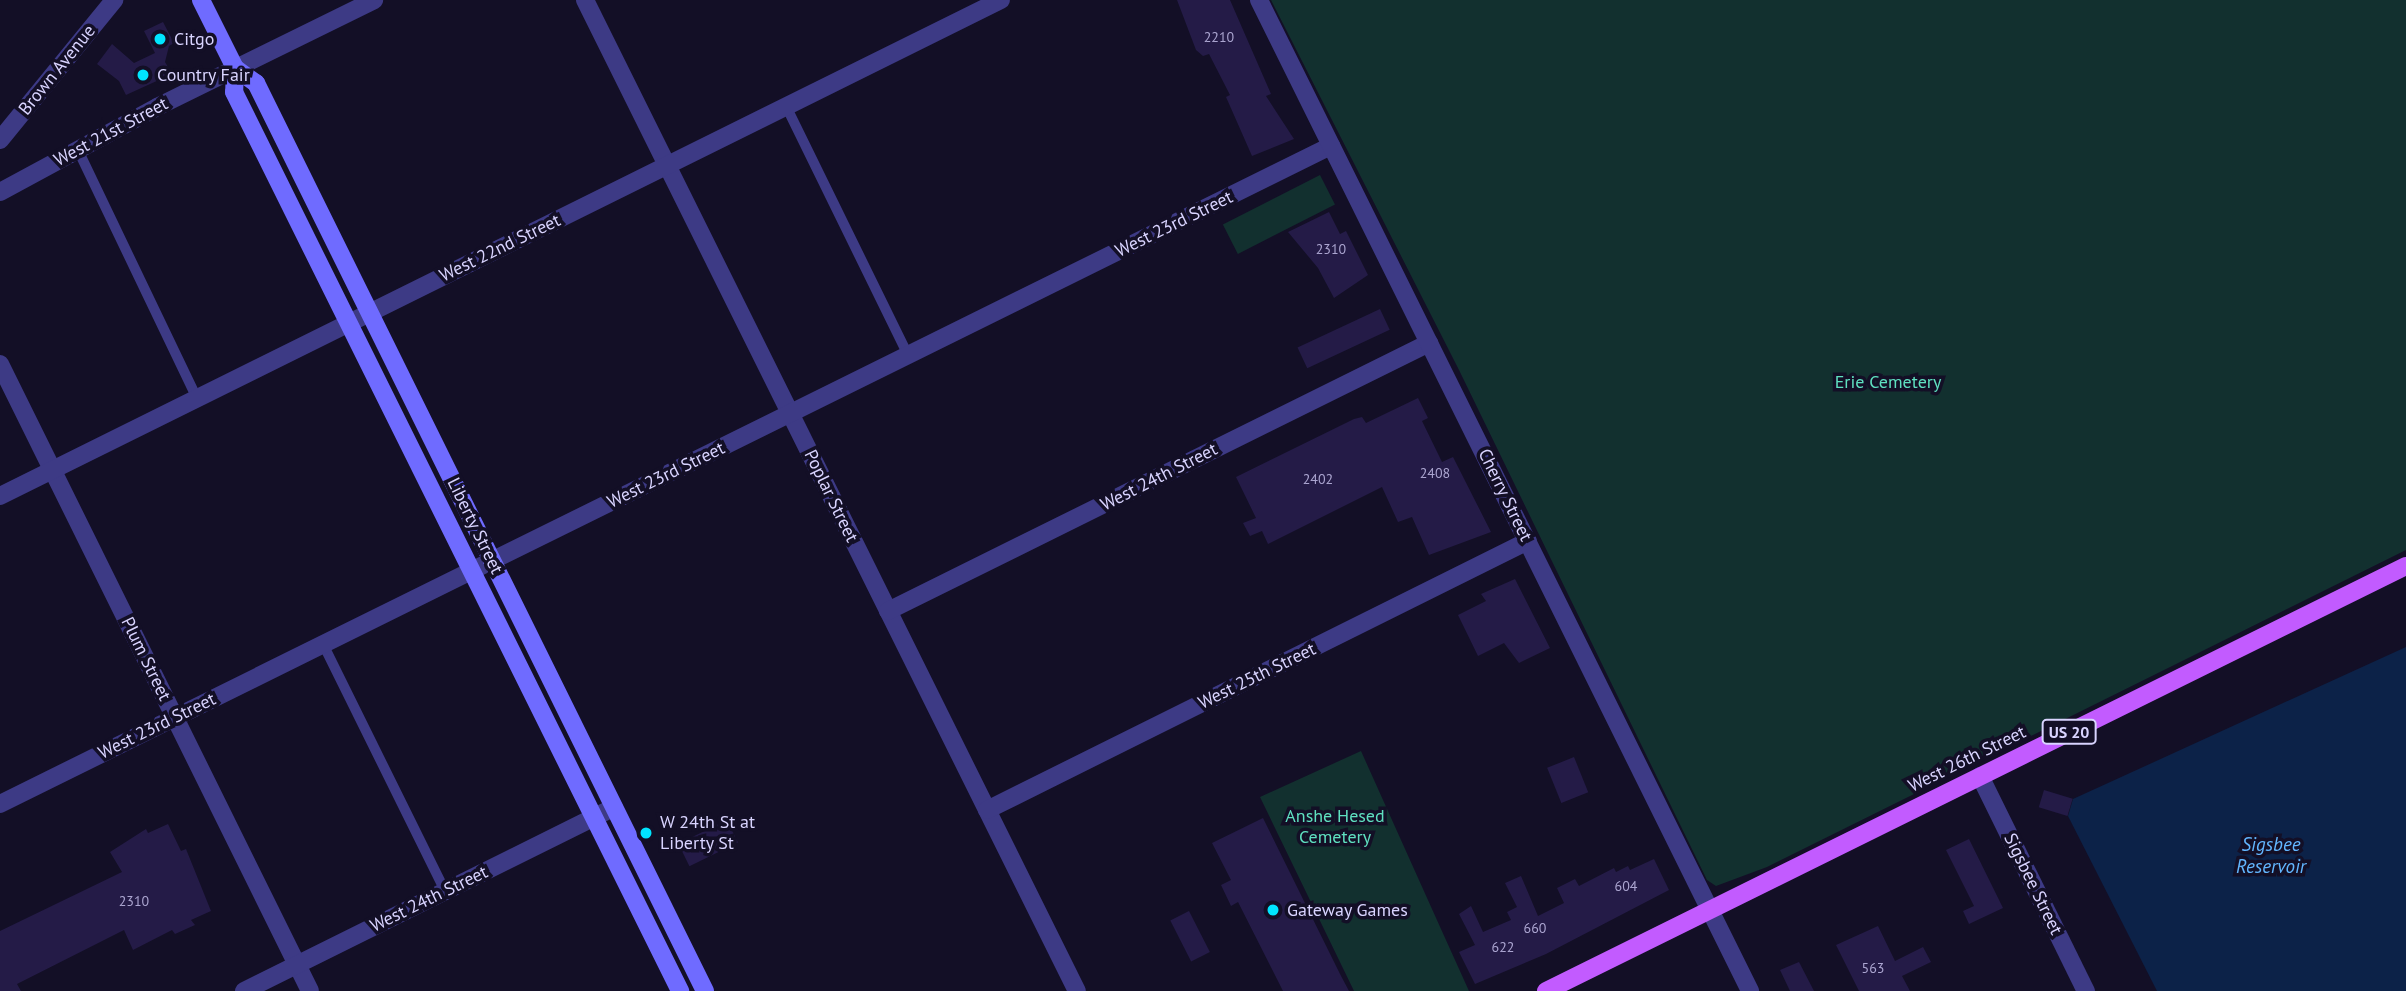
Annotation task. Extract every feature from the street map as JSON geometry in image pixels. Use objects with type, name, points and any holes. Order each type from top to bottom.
[{"type":"main road","name":"Liberty Street","points":[[201,0],[235,68],[256,83],[705,991]]},
{"type":"main road","name":"Liberty Street","points":[[235,68],[234,92],[680,991]]},
{"type":"main road","name":"West 26th Street","points":[[1546,991],[1568,986],[1710,910],[2406,566]]},
{"type":"street","name":"Brown Avenue","points":[[0,140],[114,0]]},
{"type":"street","name":"West 21st Street","points":[[0,192],[235,68],[374,0]]},
{"type":"street","name":"Poplar Street","points":[[585,0],[1077,991]]},
{"type":"street","name":"West 22nd Street","points":[[0,496],[1001,0]]},
{"type":"street","name":"Cherry Street","points":[[1259,0],[1750,991]]},
{"type":"street","name":"West 23rd Street","points":[[0,804],[1331,146]]},
{"type":"street","name":"West 24th Street","points":[[888,611],[1429,343]]},
{"type":"street","name":"Plum Street","points":[[0,364],[310,991]]},
{"type":"street","name":"West 25th Street","points":[[987,810],[1528,541]]},
{"type":"street","name":"Sigsbee Street","points":[[1980,776],[2086,991]]},
{"type":"street","name":"West 24th Street","points":[[244,991],[614,807]]},
{"type":"lane","points":[[786,106],[908,355]]},
{"type":"lane","points":[[78,150],[197,398]]},
{"type":"lane","points":[[323,644],[445,891]]},
{"type":"green space","name":"Erie Cemetery","points":[[1271,0],[2406,0],[2406,550],[1767,867],[1716,886],[1707,880],[1459,370]]},
{"type":"green space","points":[[1320,175],[1335,204],[1238,254],[1223,224]]},
{"type":"green space","name":"Anshe Hesed Cemetery","points":[[1361,751],[1469,991],[1354,991],[1260,797]]},
{"type":"water","name":"Sigsbee Reservoir","points":[[2406,647],[2406,991],[2157,991],[2068,816],[2073,799]]},
{"type":"building","points":[[1177,0],[1230,0],[1271,94],[1266,96],[1294,139],[1252,156],[1226,97],[1230,95],[1209,54],[1203,56],[1196,50]]},
{"type":"building","points":[[163,22],[174,43],[169,46],[165,62],[172,74],[126,95],[119,81],[97,64],[112,44],[134,63],[155,53],[144,31]]},
{"type":"building","points":[[1329,212],[1340,234],[1346,231],[1368,275],[1334,298],[1318,268],[1288,232]]},
{"type":"building","points":[[1380,309],[1390,330],[1307,368],[1298,347]]},
{"type":"building","points":[[1418,398],[1428,418],[1422,421],[1442,462],[1453,457],[1491,532],[1429,555],[1412,517],[1398,522],[1382,487],[1268,544],[1262,531],[1250,536],[1243,523],[1256,518],[1236,477],[1354,419],[1362,417],[1366,423]]},
{"type":"building","points":[[1515,579],[1550,648],[1519,663],[1504,643],[1478,656],[1458,615],[1486,601],[1481,594]]},
{"type":"building","points":[[1574,757],[1588,792],[1561,803],[1547,768]]},
{"type":"building","points":[[2044,790],[2073,799],[2067,816],[2039,807]]},
{"type":"building","points":[[1263,818],[1349,991],[1283,991],[1238,902],[1231,906],[1221,885],[1231,880],[1212,843]]},
{"type":"building","points":[[727,820],[738,842],[689,866],[678,844]]},
{"type":"building","points":[[168,824],[181,851],[186,849],[211,911],[191,920],[195,925],[175,934],[172,930],[133,950],[124,930],[17,984],[21,991],[0,991],[0,931],[122,872],[110,852],[146,829],[148,833]]},
{"type":"building","points":[[1969,839],[2003,908],[1969,924],[1963,911],[1974,906],[1946,850]]},
{"type":"building","points":[[1654,859],[1669,890],[1546,954],[1475,984],[1459,952],[1475,945],[1459,914],[1471,906],[1483,932],[1511,920],[1507,912],[1517,907],[1505,883],[1521,876],[1538,916],[1564,903],[1557,888],[1575,879],[1579,886],[1614,868],[1616,872],[1628,866],[1630,870]]},
{"type":"building","points":[[1189,911],[1210,952],[1191,962],[1170,921]]},
{"type":"building","points":[[1878,926],[1895,961],[1923,947],[1931,962],[1902,976],[1910,991],[1859,991],[1836,945]]},
{"type":"building","points":[[1799,962],[1814,991],[1790,991],[1780,970]]},
{"type":"place","name":"Citgo","points":[[160,39]]},
{"type":"place","name":"Country Fair","points":[[143,75]]},
{"type":"place","name":"W 24th St at Liberty St","points":[[646,833]]},
{"type":"place","name":"Gateway Games","points":[[1273,910]]}]
